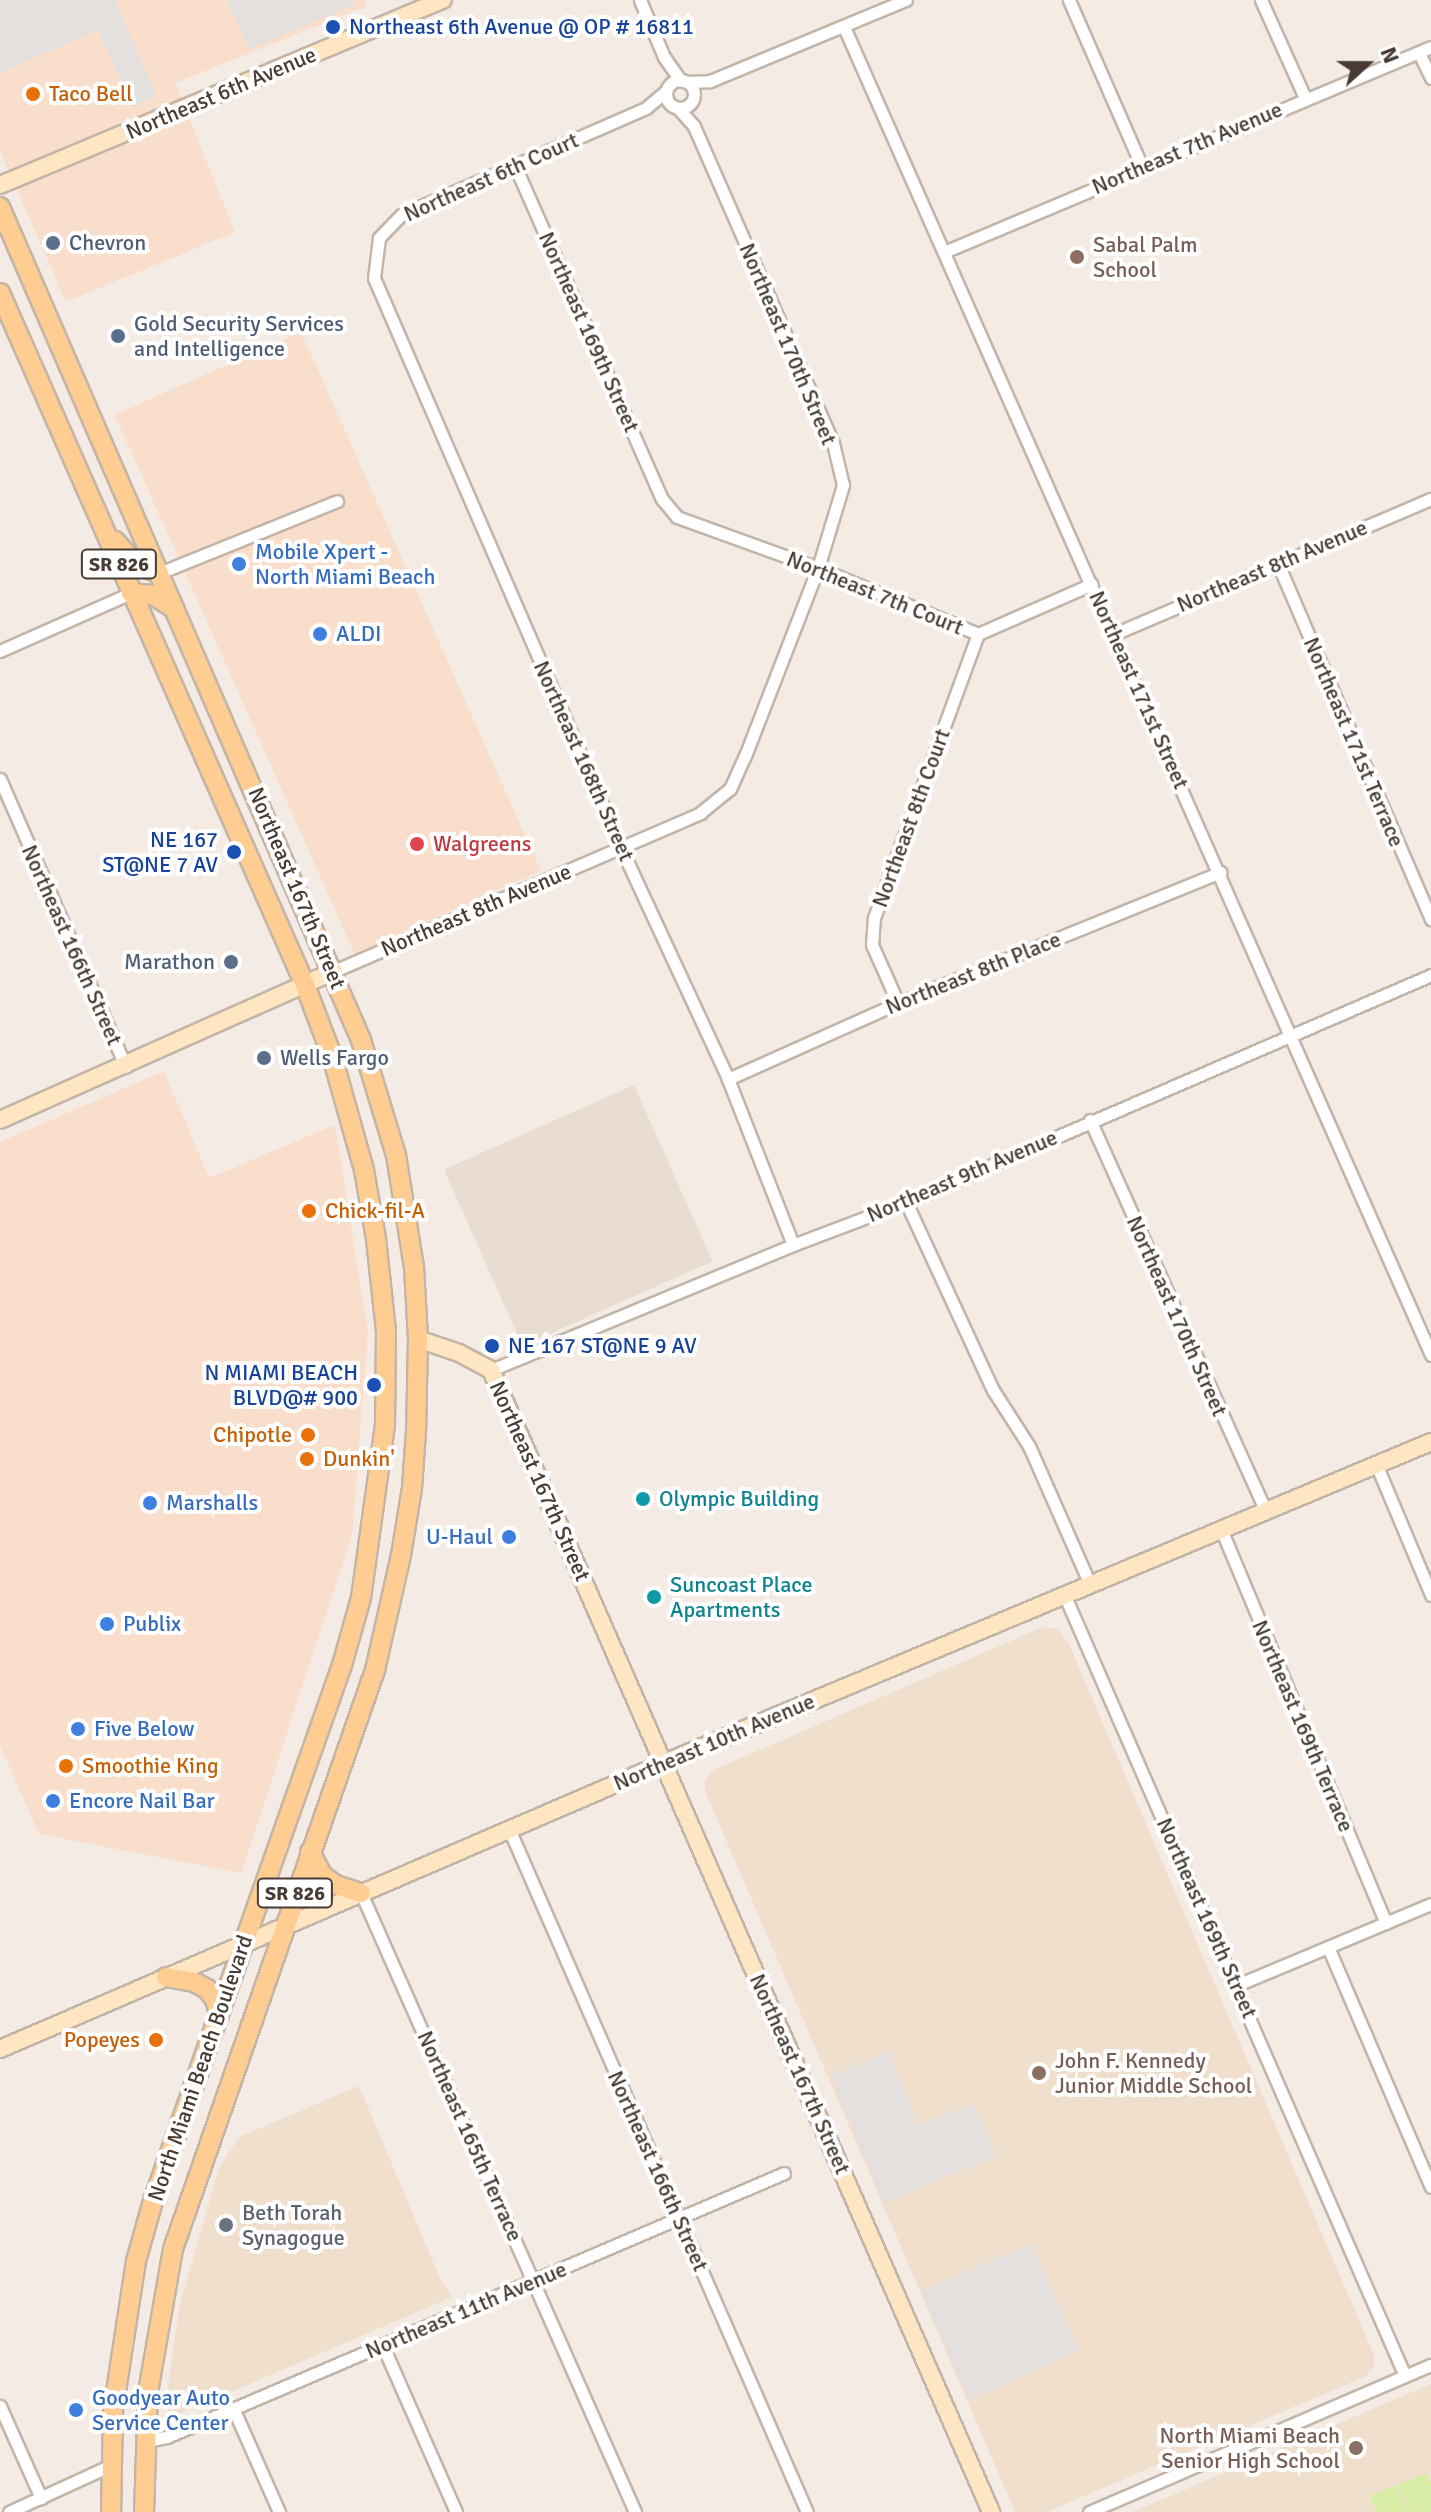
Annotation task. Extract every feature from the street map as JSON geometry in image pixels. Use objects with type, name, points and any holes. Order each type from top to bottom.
[{"type":"main road","name":"Northeast 167th Street","points":[[0,207],[334,971],[361,1040],[396,1155],[414,1267],[418,1339]]},
{"type":"main road","name":"Northeast 167th Street","points":[[0,293],[305,985],[332,1056],[361,1156],[384,1304]]},
{"type":"main road","points":[[102,527],[135,563],[159,573]]},
{"type":"main road","points":[[131,593],[153,595],[174,608]]},
{"type":"main road","points":[[384,1304],[400,1327],[418,1339]]},
{"type":"main road","name":"North Miami Beach Boulevard","points":[[111,2465],[119,2363],[136,2261],[153,2201],[338,1678],[361,1598],[385,1425],[384,1304]]},
{"type":"main road","name":"North Miami Beach Boulevard","points":[[146,2441],[154,2351],[173,2249],[375,1670],[401,1555],[412,1488],[418,1339]]},
{"type":"main road","points":[[310,1852],[322,1875],[336,1885],[361,1893]]},
{"type":"main road","points":[[166,1977],[194,1982],[207,1989],[215,1999],[219,2014]]},
{"type":"main road","name":"SR 826","points":[[144,2512],[146,2441]]},
{"type":"main road","name":"SR 826","points":[[111,2465],[111,2512]]},
{"type":"street","name":"Northeast 6th Avenue","points":[[0,185],[443,0]]},
{"type":"street","points":[[640,0],[664,57],[668,88]]},
{"type":"street","points":[[664,57],[684,81],[710,81],[906,0]]},
{"type":"street","points":[[1069,0],[1142,167]]},
{"type":"street","points":[[1261,0],[1305,98]]},
{"type":"street","name":"Northeast 171st Street","points":[[844,27],[1431,1355]]},
{"type":"street","name":"Northeast 7th Avenue","points":[[944,252],[1431,47]]},
{"type":"street","points":[[1419,53],[1431,78]]},
{"type":"street","name":"Northeast 6th Court","points":[[374,278],[379,238],[401,215],[646,108],[668,88],[684,81]]},
{"type":"street","name":"Northeast 170th Street","points":[[684,81],[692,100],[694,126],[833,443],[843,485],[818,568]]},
{"type":"street","points":[[675,107],[692,100],[710,81]]},
{"type":"street","name":"Northeast 170th Street","points":[[668,88],[675,107],[694,126]]},
{"type":"street","name":"Northeast 6th Court","points":[[646,108],[675,107]]},
{"type":"street","name":"Northeast 169th Street","points":[[515,166],[662,499]]},
{"type":"street","name":"Northeast 168th Street","points":[[374,278],[621,848],[728,1079],[793,1245]]},
{"type":"street","name":"Northeast 7th Court","points":[[662,499],[677,517],[818,568],[978,634],[1092,584]]},
{"type":"street","name":"Northeast 8th Avenue","points":[[1114,634],[1431,499]]},
{"type":"street","points":[[159,573],[337,501]]},
{"type":"street","name":"Northeast 171st Terrace","points":[[1278,564],[1431,919]]},
{"type":"street","name":"Northeast 8th Avenue","points":[[0,1120],[700,813],[730,789],[818,568]]},
{"type":"street","points":[[0,651],[131,593]]},
{"type":"street","name":"Northeast 8th Court","points":[[898,1003],[872,945],[874,918],[978,634]]},
{"type":"street","name":"Northeast 166th Street","points":[[0,779],[126,1067]]},
{"type":"street","name":"Northeast 8th Place","points":[[728,1079],[898,1003],[1220,872]]},
{"type":"street","name":"Northeast 9th Avenue","points":[[491,1370],[793,1245],[906,1202],[1431,975]]},
{"type":"street","name":"Northeast 170th Street","points":[[1090,1120],[1265,1510]]},
{"type":"street","points":[[906,1202],[993,1390],[1029,1446],[1090,1584]]},
{"type":"street","name":"Northeast 167th Street","points":[[418,1339],[459,1353],[491,1370],[991,2512]]},
{"type":"street","name":"Northeast 10th Avenue","points":[[0,2049],[664,1763],[1431,1442]]},
{"type":"street","points":[[1376,1464],[1431,1595]]},
{"type":"street","name":"Northeast 169th Terrace","points":[[1221,1529],[1386,1923]]},
{"type":"street","name":"Northeast 169th Street","points":[[1064,1594],[1405,2376]]},
{"type":"street","name":"Northeast 166th Street","points":[[509,1829],[807,2512]]},
{"type":"street","name":"Northeast 165th Terrace","points":[[361,1893],[635,2512]]},
{"type":"street","points":[[1237,1985],[1431,1904]]},
{"type":"street","points":[[1328,1947],[1431,2187]]},
{"type":"street","name":"Northeast 11th Avenue","points":[[146,2441],[167,2437],[784,2173]]},
{"type":"street","points":[[382,2344],[456,2512]]},
{"type":"street","points":[[1089,2512],[1431,2365]]},
{"type":"street","points":[[0,2406],[41,2498]]},
{"type":"street","points":[[233,2408],[279,2512]]},
{"type":"street","points":[[9,2512],[111,2465]]},
{"type":"shaded area","points":[[0,0],[364,0],[367,6],[175,83],[235,232],[66,302],[0,151]]},
{"type":"shaded area","points":[[0,0],[115,0],[157,96],[132,107],[98,30],[0,73]]},
{"type":"shaded area","points":[[227,0],[352,0],[354,5],[249,49]]},
{"type":"shaded area","points":[[301,332],[541,871],[355,954],[115,415]]},
{"type":"shaded area","points":[[164,1071],[209,1178],[335,1125],[368,1332],[352,1536],[241,1873],[39,1834],[0,1745],[0,1142]]},
{"type":"shaded area","points":[[634,1085],[713,1261],[522,1346],[444,1170]]},
{"type":"shaded area","name":"John F. Kennedy Junior Middle School","points":[[1043,1627],[1058,1629],[1068,1642],[1374,2355],[1374,2366],[1366,2376],[1047,2512],[1015,2512],[705,1791],[705,1781],[711,1771]]},
{"type":"shaded area","points":[[888,2051],[919,2125],[974,2103],[996,2156],[884,2203],[831,2075]]},
{"type":"shaded area","points":[[359,2086],[439,2276],[452,2297],[175,2416],[168,2410],[168,2387],[179,2307],[219,2168],[239,2137]]},
{"type":"shaded area","points":[[1031,2243],[1079,2351],[969,2400],[921,2292]]},
{"type":"shaded area","name":"North Miami Beach Senior High School","points":[[1431,2384],[1431,2512],[1133,2512]]},
{"type":"green space","points":[[1427,2473],[1431,2483],[1431,2512],[1410,2512],[1399,2484]]},
{"type":"green space","points":[[1397,2484],[1408,2512],[1376,2512],[1369,2496]]},
{"type":"place","name":"Northeast 6th Avenue @ OP # 16811","points":[[333,27]]},
{"type":"place","name":"Taco Bell","points":[[33,94]]},
{"type":"place","name":"Chevron","points":[[53,243]]},
{"type":"place","name":"Sabal Palm School","points":[[1077,257]]},
{"type":"place","name":"Gold Security Services and Intelligence","points":[[118,336]]},
{"type":"place","name":"Mobile Xpert - North Miami Beach","points":[[239,564]]},
{"type":"place","name":"ALDI","points":[[320,634]]},
{"type":"place","name":"Walgreens","points":[[417,844]]},
{"type":"place","name":"NE 167 ST@NE 7 AV","points":[[234,852]]},
{"type":"place","name":"Marathon","points":[[231,962]]},
{"type":"place","name":"Wells Fargo","points":[[264,1058]]},
{"type":"place","name":"Chick-fil-A","points":[[309,1211]]},
{"type":"place","name":"NE 167 ST@NE 9 AV","points":[[492,1346]]},
{"type":"place","name":"N MIAMI BEACH BLVD@# 900","points":[[374,1385]]},
{"type":"place","name":"Chipotle","points":[[308,1435]]},
{"type":"place","name":"Dunkin'","points":[[307,1459]]},
{"type":"place","name":"Olympic Building","points":[[643,1499]]},
{"type":"place","name":"Marshalls","points":[[150,1503]]},
{"type":"place","name":"U-Haul","points":[[509,1537]]},
{"type":"place","name":"Suncoast Place Apartments","points":[[654,1597]]},
{"type":"place","name":"Publix","points":[[107,1624]]},
{"type":"place","name":"Five Below","points":[[78,1729]]},
{"type":"place","name":"Smoothie King","points":[[66,1766]]},
{"type":"place","name":"Encore Nail Bar","points":[[53,1801]]},
{"type":"place","name":"Popeyes","points":[[156,2040]]},
{"type":"place","name":"John F. Kennedy Junior Middle School","points":[[1039,2073]]},
{"type":"place","name":"Beth Torah Synagogue","points":[[226,2225]]},
{"type":"place","name":"Goodyear Auto Service Center","points":[[76,2410]]},
{"type":"place","name":"North Miami Beach Senior High School","points":[[1356,2448]]}]
